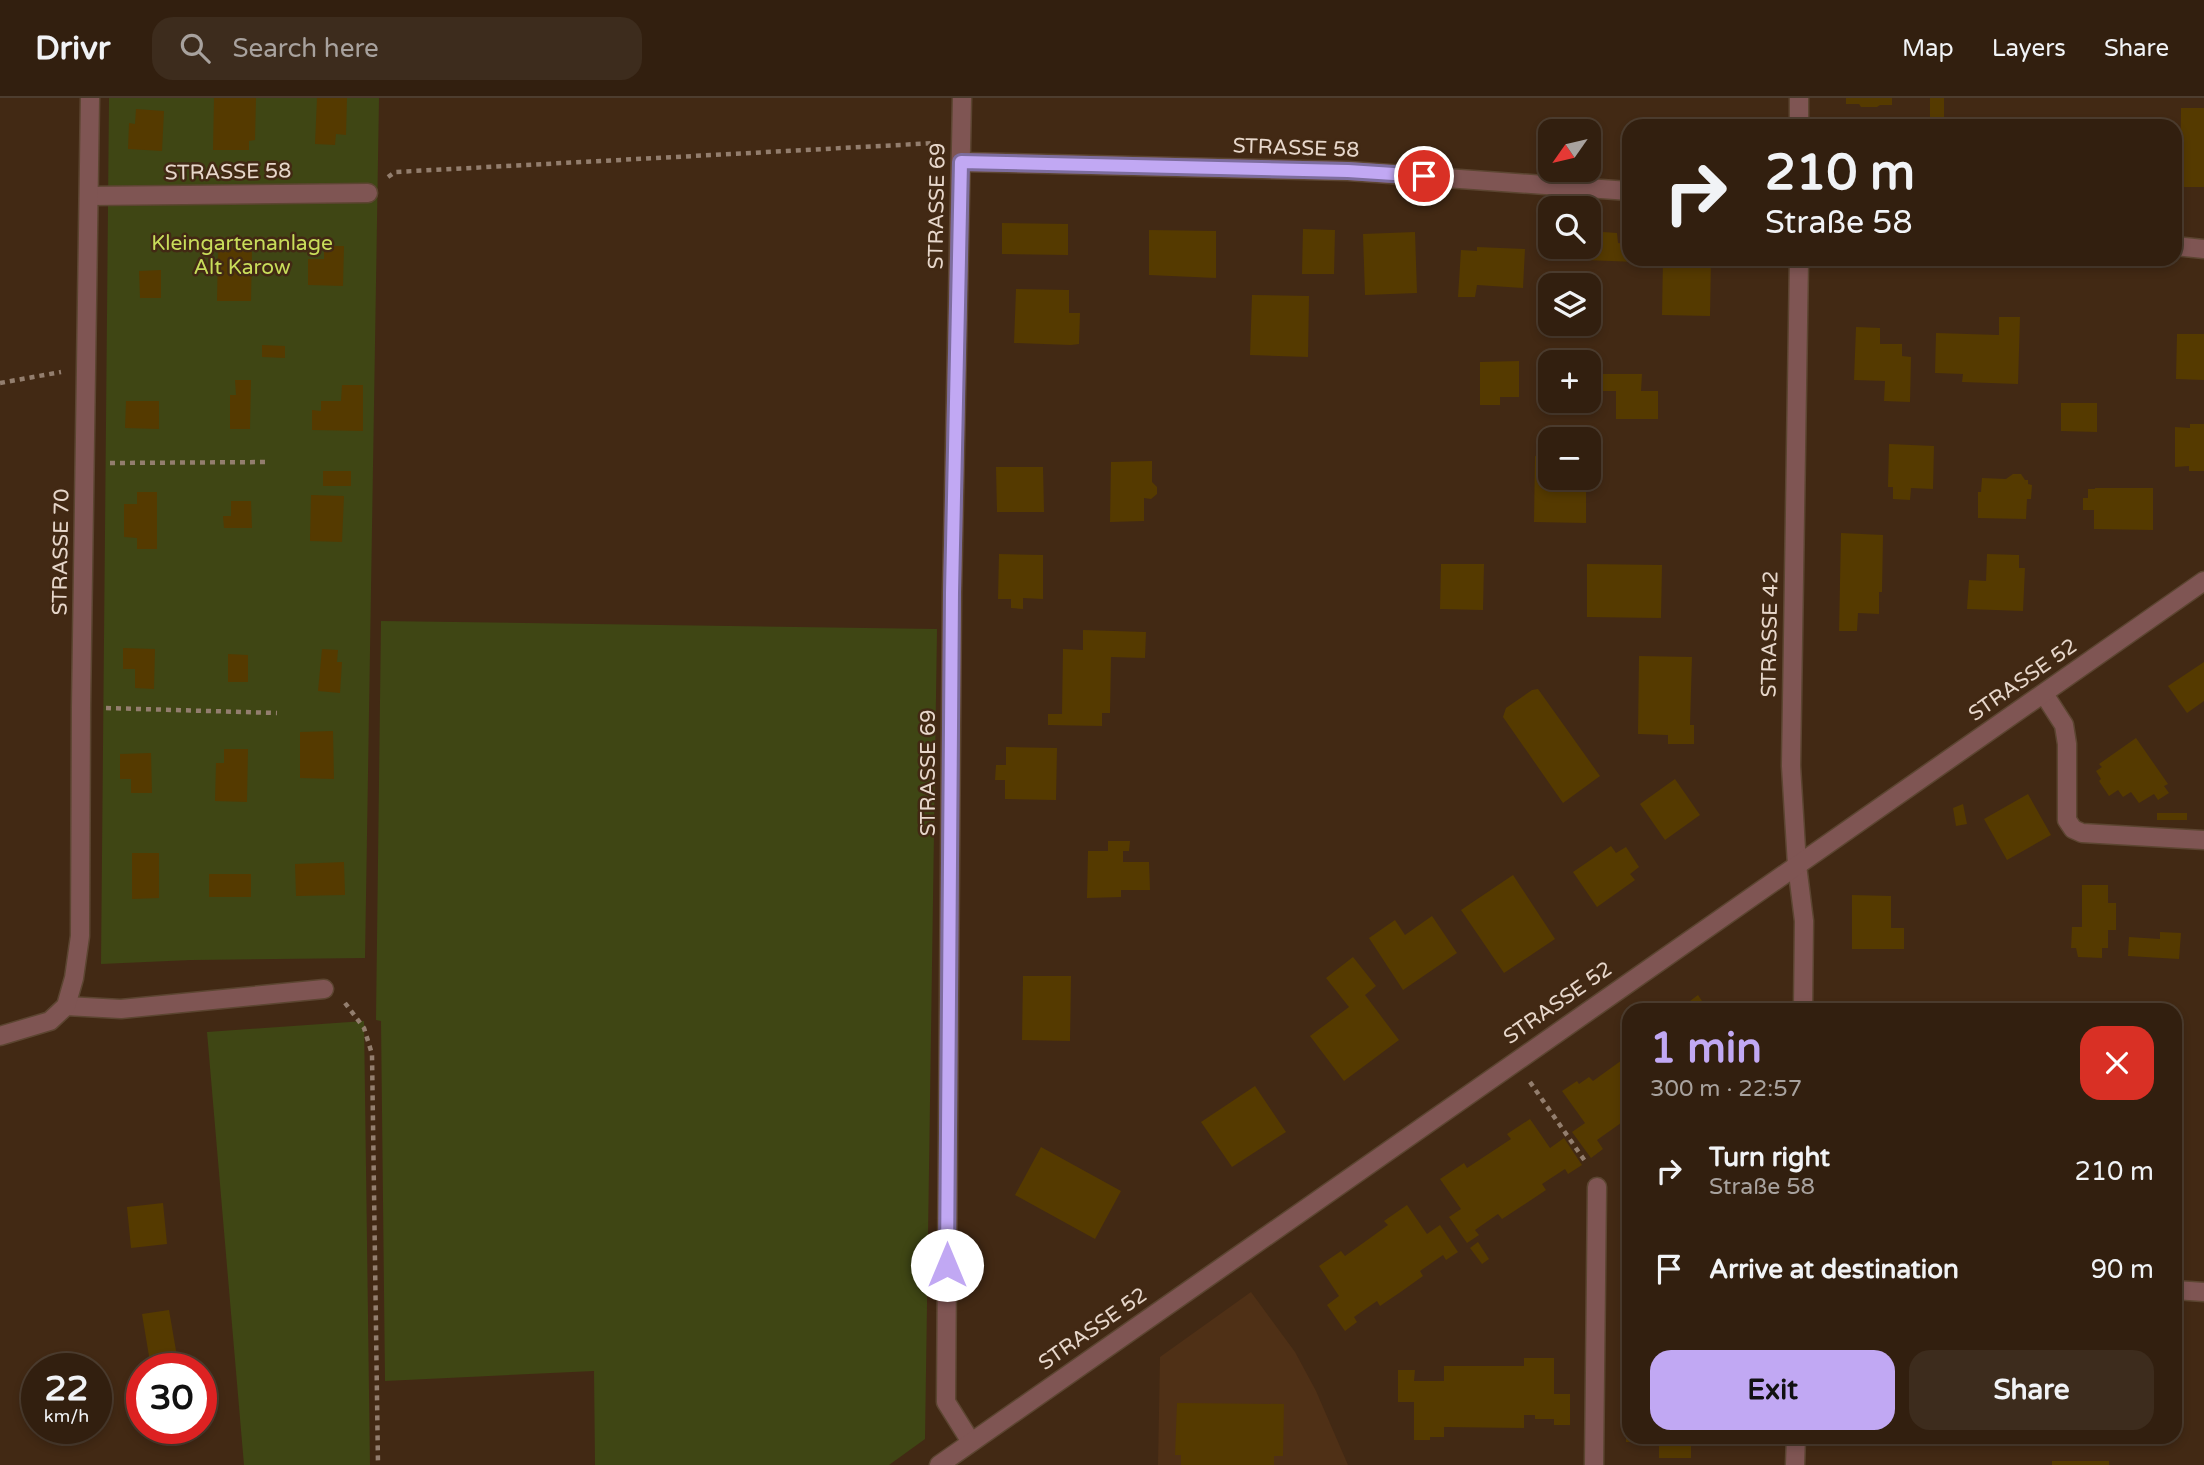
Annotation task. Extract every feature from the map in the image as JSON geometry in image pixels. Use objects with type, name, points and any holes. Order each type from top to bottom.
[{"type":"street","name":"STRASSE 70","points":[[66,1006],[74,978],[79,936],[90,98]]},
{"type":"street","name":"STRASSE 69","points":[[962,98],[952,593],[946,1402],[971,1442]]},
{"type":"street","points":[[1799,98],[1799,119]]},
{"type":"street","name":"STRASSE 58","points":[[961,162],[1348,171],[1622,191]]},
{"type":"street","name":"STRASSE 58","points":[[89,196],[368,193]]},
{"type":"street","points":[[2182,247],[2204,249]]},
{"type":"street","name":"STRASSE 42","points":[[1799,266],[1791,766],[1797,865],[1804,921],[1803,1003]]},
{"type":"street","name":"STRASSE 52","points":[[939,1465],[2204,581]]},
{"type":"street","points":[[2044,694],[2064,725],[2067,744],[2067,820],[2073,829],[2082,833],[2204,840]]},
{"type":"street","points":[[0,1036],[50,1021],[66,1006],[121,1009],[324,989]]},
{"type":"street","points":[[1594,1465],[1597,1187]]},
{"type":"street","points":[[2182,1290],[2204,1292]]},
{"type":"street","points":[[1795,1465],[1796,1444]]},
{"type":"path","points":[[368,193],[395,172],[915,143],[962,144]]},
{"type":"path","points":[[0,383],[86,368]]},
{"type":"path","points":[[85,463],[270,462]]},
{"type":"path","points":[[81,707],[276,713]]},
{"type":"path","points":[[324,989],[347,1004],[364,1028],[372,1054],[378,1465]]},
{"type":"path","points":[[1516,1061],[1594,1173],[1597,1187]]},
{"type":"shaded area","points":[[1251,1292],[1295,1352],[1316,1391],[1348,1465],[1158,1465],[1160,1357]]},
{"type":"green space","name":"Kleingartenanlage Alt Karow","points":[[109,98],[379,98],[365,958],[101,964]]},
{"type":"green space","points":[[381,621],[937,629],[925,1439],[889,1465],[595,1465],[594,1371],[385,1381],[381,1021],[376,1020]]},
{"type":"green space","points":[[364,1021],[370,1465],[244,1465],[207,1032]]},
{"type":"building","points":[[214,98],[256,98],[255,140],[249,141],[249,150],[213,150]]},
{"type":"building","points":[[317,98],[347,98],[346,135],[336,134],[335,145],[315,144]]},
{"type":"building","points":[[1846,98],[1892,98],[1892,105],[1861,107],[1859,104],[1846,104]]},
{"type":"building","points":[[1930,98],[1944,98],[1944,119],[1930,119]]},
{"type":"building","points":[[2181,108],[2204,108],[2204,187],[2182,187]]},
{"type":"building","points":[[136,109],[164,111],[162,151],[128,149],[129,123],[135,124]]},
{"type":"building","points":[[1002,223],[1068,224],[1068,255],[1002,254]]},
{"type":"building","points":[[1303,229],[1335,230],[1334,274],[1302,274]]},
{"type":"building","points":[[1149,230],[1216,231],[1216,278],[1149,275]]},
{"type":"building","points":[[1415,232],[1417,293],[1365,295],[1363,234]]},
{"type":"building","points":[[1601,232],[1617,233],[1618,243],[1622,243],[1622,261],[1585,260],[1601,259]]},
{"type":"building","points":[[324,246],[344,246],[343,286],[308,285],[308,259],[324,259]]},
{"type":"building","points":[[229,247],[252,248],[251,301],[217,301],[218,252],[229,252]]},
{"type":"building","points":[[1477,247],[1525,249],[1523,288],[1477,285],[1475,297],[1458,297],[1461,250],[1477,251]]},
{"type":"building","points":[[1663,266],[1711,266],[1710,316],[1662,315]]},
{"type":"building","points":[[161,270],[161,298],[140,298],[139,271]]},
{"type":"building","points":[[1016,289],[1069,290],[1069,313],[1080,313],[1079,344],[1014,343]]},
{"type":"building","points":[[1252,295],[1309,296],[1308,357],[1250,355]]},
{"type":"building","points":[[1999,317],[2020,317],[2018,384],[1962,382],[1963,374],[1935,373],[1936,333],[1999,335]]},
{"type":"building","points":[[1856,327],[1880,328],[1880,344],[1902,344],[1902,356],[1911,357],[1910,402],[1884,401],[1885,381],[1854,380]]},
{"type":"building","points":[[2177,334],[2204,334],[2204,380],[2176,379]]},
{"type":"building","points":[[262,345],[285,346],[285,358],[262,357]]},
{"type":"building","points":[[1519,361],[1519,397],[1500,397],[1500,405],[1480,405],[1480,362]]},
{"type":"building","points":[[1601,374],[1642,374],[1641,391],[1658,391],[1658,419],[1616,419],[1616,391],[1601,391]]},
{"type":"building","points":[[235,380],[251,380],[250,429],[230,429],[230,395],[236,395]]},
{"type":"building","points":[[342,385],[363,385],[363,431],[312,430],[312,410],[321,411],[321,401],[341,401]]},
{"type":"building","points":[[126,401],[159,401],[159,429],[125,428]]},
{"type":"building","points":[[2061,403],[2097,403],[2097,432],[2061,431]]},
{"type":"building","points":[[2190,424],[2204,424],[2204,471],[2189,471],[2189,466],[2175,467],[2175,427],[2190,428]]},
{"type":"building","points":[[1889,444],[1934,446],[1933,489],[1911,488],[1910,500],[1893,499],[1893,487],[1888,487]]},
{"type":"building","points":[[1535,456],[1538,456],[1538,490],[1586,490],[1586,523],[1534,522]]},
{"type":"building","points":[[1152,461],[1152,482],[1157,487],[1157,494],[1151,499],[1144,498],[1144,521],[1110,522],[1111,462]]},
{"type":"building","points":[[996,467],[1043,467],[1044,512],[997,512]]},
{"type":"building","points":[[323,471],[351,471],[351,486],[323,486]]},
{"type":"building","points":[[2013,474],[2021,474],[2028,480],[2028,484],[2032,485],[2031,499],[2027,499],[2026,519],[1978,518],[1978,492],[1981,492],[1982,478],[2006,479]]},
{"type":"building","points":[[2153,488],[2153,530],[2094,529],[2094,510],[2083,510],[2083,498],[2088,498],[2088,489]]},
{"type":"building","points":[[137,492],[157,492],[157,549],[137,549],[137,538],[124,537],[124,504],[137,504]]},
{"type":"building","points":[[311,495],[344,496],[342,542],[310,541]]},
{"type":"building","points":[[231,501],[251,501],[252,528],[224,528],[223,516],[231,516]]},
{"type":"building","points":[[1841,533],[1883,535],[1879,614],[1858,613],[1857,631],[1839,631]]},
{"type":"building","points":[[999,554],[1043,555],[1043,599],[1023,598],[1023,609],[1011,608],[1011,599],[998,599]]},
{"type":"building","points":[[1987,554],[2019,555],[2019,568],[2025,568],[2023,611],[1967,609],[1969,580],[1986,581]]},
{"type":"building","points":[[1441,564],[1484,564],[1483,610],[1440,609]]},
{"type":"building","points":[[1587,564],[1662,565],[1661,618],[1587,617]]},
{"type":"building","points":[[1083,630],[1146,632],[1145,658],[1111,657],[1110,713],[1102,713],[1102,726],[1048,725],[1048,714],[1062,714],[1063,649],[1083,650]]},
{"type":"building","points":[[123,648],[155,649],[154,689],[135,688],[135,669],[123,669]]},
{"type":"building","points":[[322,649],[338,650],[337,662],[342,662],[340,693],[318,691]]},
{"type":"building","points":[[228,654],[248,655],[248,682],[228,682]]},
{"type":"building","points":[[1639,656],[1692,657],[1690,725],[1694,725],[1694,744],[1668,744],[1668,735],[1638,734]]},
{"type":"building","points":[[2204,662],[2204,701],[2187,713],[2168,686]]},
{"type":"building","points":[[1538,689],[1600,776],[1563,803],[1503,717],[1506,708],[1532,690]]},
{"type":"building","points":[[333,731],[334,779],[300,778],[300,732]]},
{"type":"building","points":[[2136,738],[2168,784],[2164,786],[2169,793],[2158,800],[2154,794],[2139,803],[2131,792],[2123,797],[2118,790],[2109,796],[2099,781],[2101,779],[2096,771],[2102,767],[2099,764]]},
{"type":"building","points":[[1006,747],[1057,748],[1056,800],[1005,799],[1005,780],[995,780],[996,765],[1006,765]]},
{"type":"building","points":[[224,749],[248,749],[247,802],[215,801],[216,763],[224,763]]},
{"type":"building","points":[[151,753],[152,793],[131,793],[131,779],[120,779],[120,754]]},
{"type":"building","points":[[1675,779],[1700,815],[1665,840],[1640,804]]},
{"type":"building","points":[[2028,794],[2051,835],[2007,860],[1984,819]]},
{"type":"building","points":[[1963,804],[1967,824],[1956,826],[1953,808]]},
{"type":"building","points":[[2157,813],[2187,813],[2187,820],[2157,820]]},
{"type":"building","points":[[1108,841],[1130,841],[1129,851],[1123,851],[1123,862],[1149,862],[1150,890],[1121,890],[1121,897],[1087,898],[1088,851],[1108,851]]},
{"type":"building","points":[[1611,846],[1616,853],[1626,847],[1639,867],[1630,874],[1635,880],[1597,907],[1573,872]]},
{"type":"building","points":[[132,853],[159,853],[159,898],[132,899]]},
{"type":"building","points":[[344,862],[345,895],[296,896],[295,864]]},
{"type":"building","points":[[209,874],[251,874],[251,897],[209,897]]},
{"type":"building","points":[[1513,875],[1555,939],[1504,973],[1461,910]]},
{"type":"building","points":[[2082,885],[2108,885],[2108,903],[2116,903],[2116,930],[2108,930],[2108,948],[2102,948],[2102,958],[2078,957],[2076,948],[2071,948],[2072,927],[2082,927]]},
{"type":"building","points":[[1852,895],[1891,896],[1891,928],[1904,928],[1904,949],[1852,949]]},
{"type":"building","points":[[1432,916],[1457,953],[1403,990],[1369,938],[1395,920],[1405,935]]},
{"type":"building","points":[[2160,932],[2181,933],[2179,959],[2128,956],[2129,937],[2160,939]]},
{"type":"building","points":[[1353,957],[1376,986],[1365,995],[1399,1040],[1344,1081],[1310,1036],[1349,1007],[1326,978]]},
{"type":"building","points":[[1023,976],[1071,976],[1070,1041],[1022,1040]]},
{"type":"building","points":[[1698,995],[1703,1003],[1687,1003]]},
{"type":"building","points":[[1622,1060],[1622,1124],[1597,1140],[1603,1149],[1591,1158],[1572,1132],[1585,1123],[1562,1091],[1589,1077],[1593,1081]]},
{"type":"building","points":[[1255,1086],[1286,1132],[1232,1167],[1201,1122]]},
{"type":"building","points":[[1530,1119],[1550,1148],[1564,1138],[1582,1165],[1568,1174],[1565,1169],[1542,1184],[1546,1190],[1502,1219],[1498,1214],[1475,1230],[1479,1235],[1467,1243],[1449,1217],[1461,1209],[1440,1179],[1464,1163],[1467,1168],[1511,1139],[1507,1134]]},
{"type":"building","points":[[1041,1147],[1121,1191],[1095,1239],[1015,1195]]},
{"type":"building","points":[[163,1203],[167,1244],[131,1248],[127,1207]]},
{"type":"building","points":[[1407,1205],[1427,1234],[1440,1225],[1458,1252],[1446,1260],[1443,1255],[1420,1271],[1423,1276],[1402,1291],[1380,1306],[1377,1301],[1354,1317],[1357,1322],[1345,1331],[1327,1305],[1339,1296],[1319,1266],[1341,1251],[1345,1256],[1388,1225],[1384,1221]]},
{"type":"building","points":[[1478,1242],[1489,1259],[1482,1264],[1470,1248]]},
{"type":"building","points":[[169,1310],[176,1353],[148,1353],[142,1314]]},
{"type":"building","points":[[1524,1358],[1554,1358],[1554,1394],[1570,1394],[1570,1425],[1554,1425],[1554,1419],[1535,1419],[1535,1415],[1524,1415],[1524,1428],[1444,1427],[1444,1437],[1414,1440],[1414,1402],[1398,1402],[1398,1370],[1415,1370],[1414,1381],[1444,1381],[1444,1366],[1524,1366]]},
{"type":"building","points":[[1177,1403],[1284,1404],[1283,1456],[1274,1456],[1274,1465],[1181,1465],[1181,1455],[1175,1455]]},
{"type":"building","points":[[1659,1444],[1691,1444],[1691,1458],[1659,1458]]},
{"type":"building","points":[[2052,1461],[2109,1461],[2109,1465],[2052,1465]]},
{"type":"route","points":[[947,1265],[952,593],[961,162],[1348,171],[1424,176]]}]
